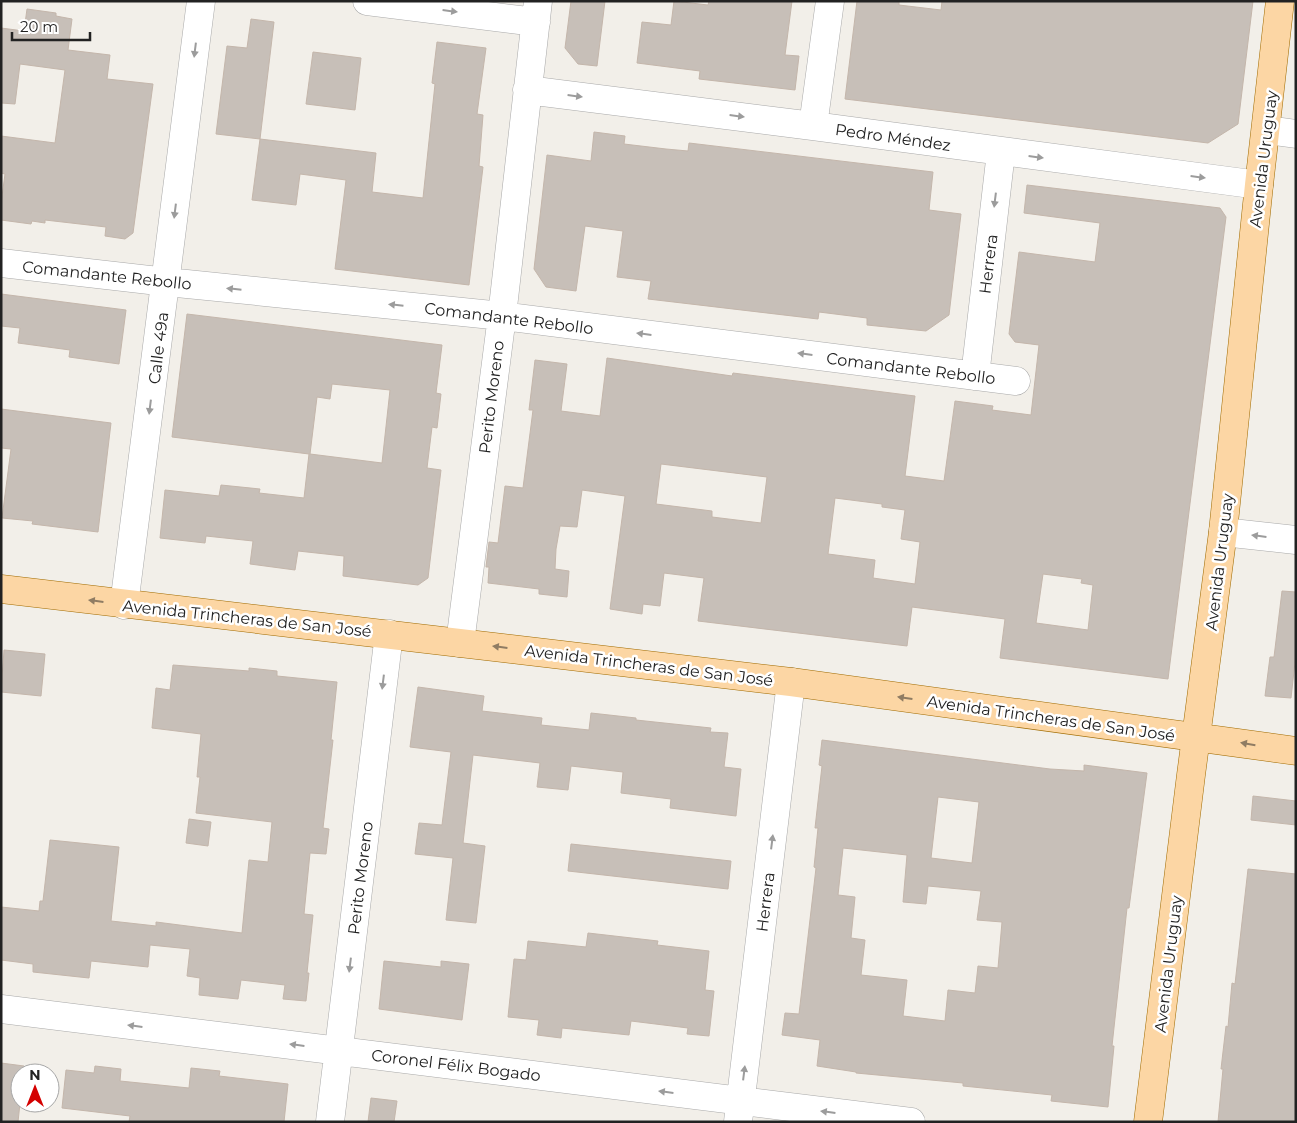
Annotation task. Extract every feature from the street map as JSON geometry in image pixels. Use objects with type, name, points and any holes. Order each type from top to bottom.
[{"type":"main road","name":"Avenida Uruguay","points":[[1148,1122],[1223,532],[1280,1]]},
{"type":"main road","name":"Avenida Trincheras de San José","points":[[1,589],[790,682],[1296,751]]},
{"type":"street","name":"Calle 49a","points":[[124,605],[167,282],[201,1]]},
{"type":"street","points":[[367,1],[537,12]]},
{"type":"street","points":[[813,126],[830,1]]},
{"type":"street","name":"Perito Moreno","points":[[460,643],[502,316],[537,12]]},
{"type":"street","name":"Pedro Méndez","points":[[527,90],[1259,185]]},
{"type":"street","points":[[1266,130],[1296,134]]},
{"type":"street","name":"Herrera","points":[[975,376],[1001,152]]},
{"type":"street","name":"Comandante Rebollo","points":[[1,263],[502,316],[1016,381]]},
{"type":"street","points":[[1223,532],[1296,540]]},
{"type":"street","name":"Perito Moreno","points":[[330,1122],[389,634]]},
{"type":"street","name":"Herrera","points":[[740,1111],[790,682]]},
{"type":"street","name":"Coronel Félix Bogado","points":[[1,1009],[340,1051],[740,1111],[911,1122]]},
{"type":"building","points":[[571,1],[605,1],[597,66],[578,64],[565,48]]},
{"type":"building","points":[[674,1],[708,5],[709,1],[792,1],[785,55],[799,56],[795,90],[699,79],[700,71],[637,63],[642,22],[671,25]]},
{"type":"building","points":[[857,1],[899,1],[899,5],[941,10],[942,1],[1253,1],[1238,124],[1208,143],[845,99]]},
{"type":"building","points":[[27,9],[56,13],[56,16],[72,19],[68,50],[110,55],[107,79],[153,84],[133,233],[125,239],[105,236],[106,227],[45,220],[45,223],[32,221],[31,224],[1,220],[5,174],[1,173],[1,136],[55,143],[65,70],[20,64],[15,104],[1,103],[1,28],[24,31]]},
{"type":"building","points":[[251,19],[274,22],[260,139],[216,134],[227,46],[247,48]]},
{"type":"building","points":[[437,42],[486,48],[477,114],[483,115],[479,166],[483,167],[469,285],[335,269],[346,180],[300,174],[296,205],[252,200],[260,139],[376,153],[372,192],[423,198],[435,84],[432,83]]},
{"type":"building","points":[[313,52],[361,58],[355,110],[306,104]]},
{"type":"building","points":[[594,132],[625,136],[624,144],[666,149],[688,151],[689,143],[933,172],[929,210],[961,214],[949,315],[926,331],[867,325],[867,318],[819,312],[818,319],[648,299],[651,281],[617,277],[623,231],[585,226],[576,291],[546,287],[534,269],[547,155],[591,161]]},
{"type":"building","points":[[1027,185],[1220,208],[1226,217],[1168,679],[1000,658],[1005,619],[912,607],[907,646],[698,621],[704,578],[664,573],[660,606],[643,604],[642,614],[610,609],[625,496],[582,490],[577,527],[560,526],[555,569],[569,571],[567,597],[539,594],[539,589],[488,583],[489,567],[486,567],[489,542],[498,543],[505,486],[523,488],[533,410],[529,410],[535,360],[567,364],[561,411],[600,416],[607,358],[732,376],[733,373],[915,396],[905,476],[944,481],[955,401],[993,406],[992,410],[1031,415],[1039,345],[1015,342],[1009,334],[1019,252],[1095,262],[1100,223],[1024,213]],"holes":[[[661,464],[767,477],[761,523],[712,517],[712,511],[656,504]],[[835,498],[882,504],[882,507],[905,510],[901,539],[920,542],[915,584],[873,578],[875,560],[828,554]],[[1043,574],[1082,579],[1081,583],[1093,585],[1088,630],[1036,623]]]},
{"type":"building","points":[[1,294],[126,310],[119,364],[69,357],[70,350],[18,343],[20,328],[1,326]]},
{"type":"building","points":[[187,314],[442,345],[436,393],[441,394],[437,428],[432,427],[427,468],[441,470],[428,578],[418,585],[343,576],[344,556],[298,551],[295,570],[250,564],[253,541],[206,536],[205,543],[160,538],[165,490],[219,496],[221,485],[260,489],[259,493],[304,498],[309,454],[172,437]],"holes":[[[332,384],[390,390],[382,463],[310,454],[317,397],[330,399]]]},
{"type":"building","points":[[1,409],[111,423],[98,532],[32,524],[33,521],[2,518],[11,449],[1,448]]},
{"type":"building","points":[[1282,591],[1296,592],[1296,653],[1291,698],[1265,696],[1270,657],[1274,657]]},
{"type":"building","points":[[4,650],[45,654],[41,696],[1,692]]},
{"type":"building","points":[[173,665],[249,671],[249,668],[277,671],[277,676],[337,682],[331,740],[333,740],[323,828],[329,829],[326,854],[310,853],[304,914],[313,915],[306,1001],[283,999],[285,985],[241,980],[238,999],[199,995],[200,978],[187,976],[190,949],[150,945],[148,967],[91,961],[89,978],[33,972],[33,964],[1,960],[1,907],[39,911],[40,901],[43,901],[50,840],[119,847],[111,921],[156,926],[156,922],[242,933],[249,860],[268,862],[272,822],[196,813],[200,777],[197,777],[201,734],[152,728],[156,688],[170,690]]},
{"type":"building","points":[[418,687],[484,696],[482,711],[542,718],[541,725],[589,730],[591,713],[711,728],[710,732],[728,733],[724,767],[741,769],[736,816],[670,808],[671,799],[621,793],[623,772],[571,766],[568,790],[537,787],[540,763],[473,755],[463,843],[485,846],[476,923],[446,920],[453,858],[415,854],[419,823],[442,825],[451,752],[410,747]]},
{"type":"building","points":[[822,740],[1050,769],[1084,771],[1084,765],[1147,773],[1129,908],[1127,908],[1112,1046],[1114,1046],[1108,1107],[1051,1101],[1052,1095],[963,1086],[963,1083],[856,1073],[817,1066],[820,1040],[782,1035],[785,1013],[799,1014],[816,868],[814,867],[818,828],[815,828],[822,766],[819,765]],"holes":[[[938,797],[979,802],[972,863],[931,858]],[[843,848],[907,855],[903,902],[926,904],[928,886],[981,891],[977,920],[1002,922],[998,968],[978,966],[975,993],[948,990],[945,1021],[903,1016],[907,980],[861,975],[865,940],[851,938],[855,897],[838,895]]]},
{"type":"building","points":[[1253,796],[1296,801],[1296,825],[1251,820]]},
{"type":"building","points":[[189,819],[211,822],[208,846],[186,843]]},
{"type":"building","points":[[571,844],[731,861],[728,889],[568,871]]},
{"type":"building","points":[[1248,869],[1296,874],[1296,1122],[1218,1122],[1226,1026],[1228,1027],[1232,983],[1235,984]]},
{"type":"building","points":[[588,933],[658,941],[657,945],[709,951],[705,990],[714,991],[709,1036],[687,1034],[688,1028],[631,1021],[629,1035],[562,1028],[561,1038],[537,1035],[539,1020],[508,1017],[514,959],[526,960],[528,941],[586,947]]},
{"type":"building","points":[[384,961],[441,967],[441,961],[469,964],[462,1020],[379,1009]]},
{"type":"building","points":[[1,1063],[10,1064],[10,1113],[19,1113],[18,1122],[1,1122]]},
{"type":"building","points":[[95,1066],[121,1069],[120,1081],[189,1088],[191,1068],[220,1071],[219,1076],[288,1084],[284,1122],[129,1122],[130,1116],[62,1108],[66,1070],[94,1073]]},
{"type":"building","points":[[371,1098],[397,1101],[394,1122],[368,1122]]}]
